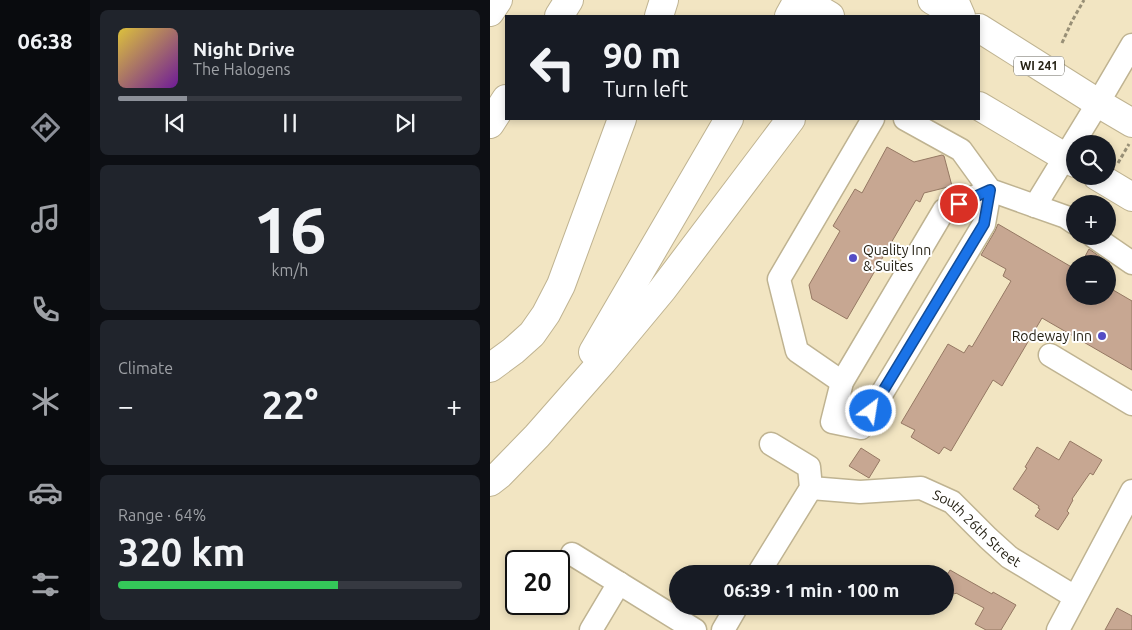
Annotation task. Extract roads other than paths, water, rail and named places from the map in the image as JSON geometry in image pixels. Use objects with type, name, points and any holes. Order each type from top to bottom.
[{"type":"main road","points":[[490,12],[498,0]]},
{"type":"main road","points":[[560,15],[569,0]]},
{"type":"main road","points":[[659,15],[664,0]]},
{"type":"main road","points":[[790,15],[798,0]]},
{"type":"main road","points":[[803,0],[828,15]]},
{"type":"main road","points":[[932,0],[958,15]]},
{"type":"main road","points":[[954,0],[960,15]]},
{"type":"main road","name":"WI 241","points":[[980,29],[1098,104],[1131,133]]},
{"type":"main road","points":[[490,124],[505,101]]},
{"type":"main road","points":[[980,107],[1066,159]]},
{"type":"main road","points":[[490,368],[532,334],[546,314],[561,285],[622,120]]},
{"type":"main road","points":[[537,436],[579,376],[728,120]]},
{"type":"main road","points":[[490,482],[537,436],[662,290],[790,120]]},
{"type":"street","points":[[1083,135],[1098,104],[1132,45]]},
{"type":"street","points":[[842,382],[797,351],[779,279],[872,120]]},
{"type":"street","points":[[907,120],[961,150],[990,190],[1066,217]]},
{"type":"street","points":[[1035,206],[1066,166]]},
{"type":"street","points":[[990,190],[984,224],[861,428],[832,422],[842,382],[944,210],[990,190]]},
{"type":"street","points":[[1106,245],[1132,263]]},
{"type":"street","points":[[1050,355],[1132,404]]},
{"type":"street","points":[[764,565],[811,488],[809,467],[771,444]]},
{"type":"street","name":"South 26th Street","points":[[811,488],[860,492],[921,488],[952,502],[1009,557],[1075,597]]},
{"type":"street","points":[[1058,630],[1132,491]]},
{"type":"street","points":[[572,554],[695,630]]},
{"type":"street","points":[[590,630],[619,583]]},
{"type":"street","points":[[723,630],[732,615]]},
{"type":"place","name":"Quality Inn & Suites","points":[[853,258]]},
{"type":"place","name":"Rodeway Inn","points":[[1102,336]]}]
